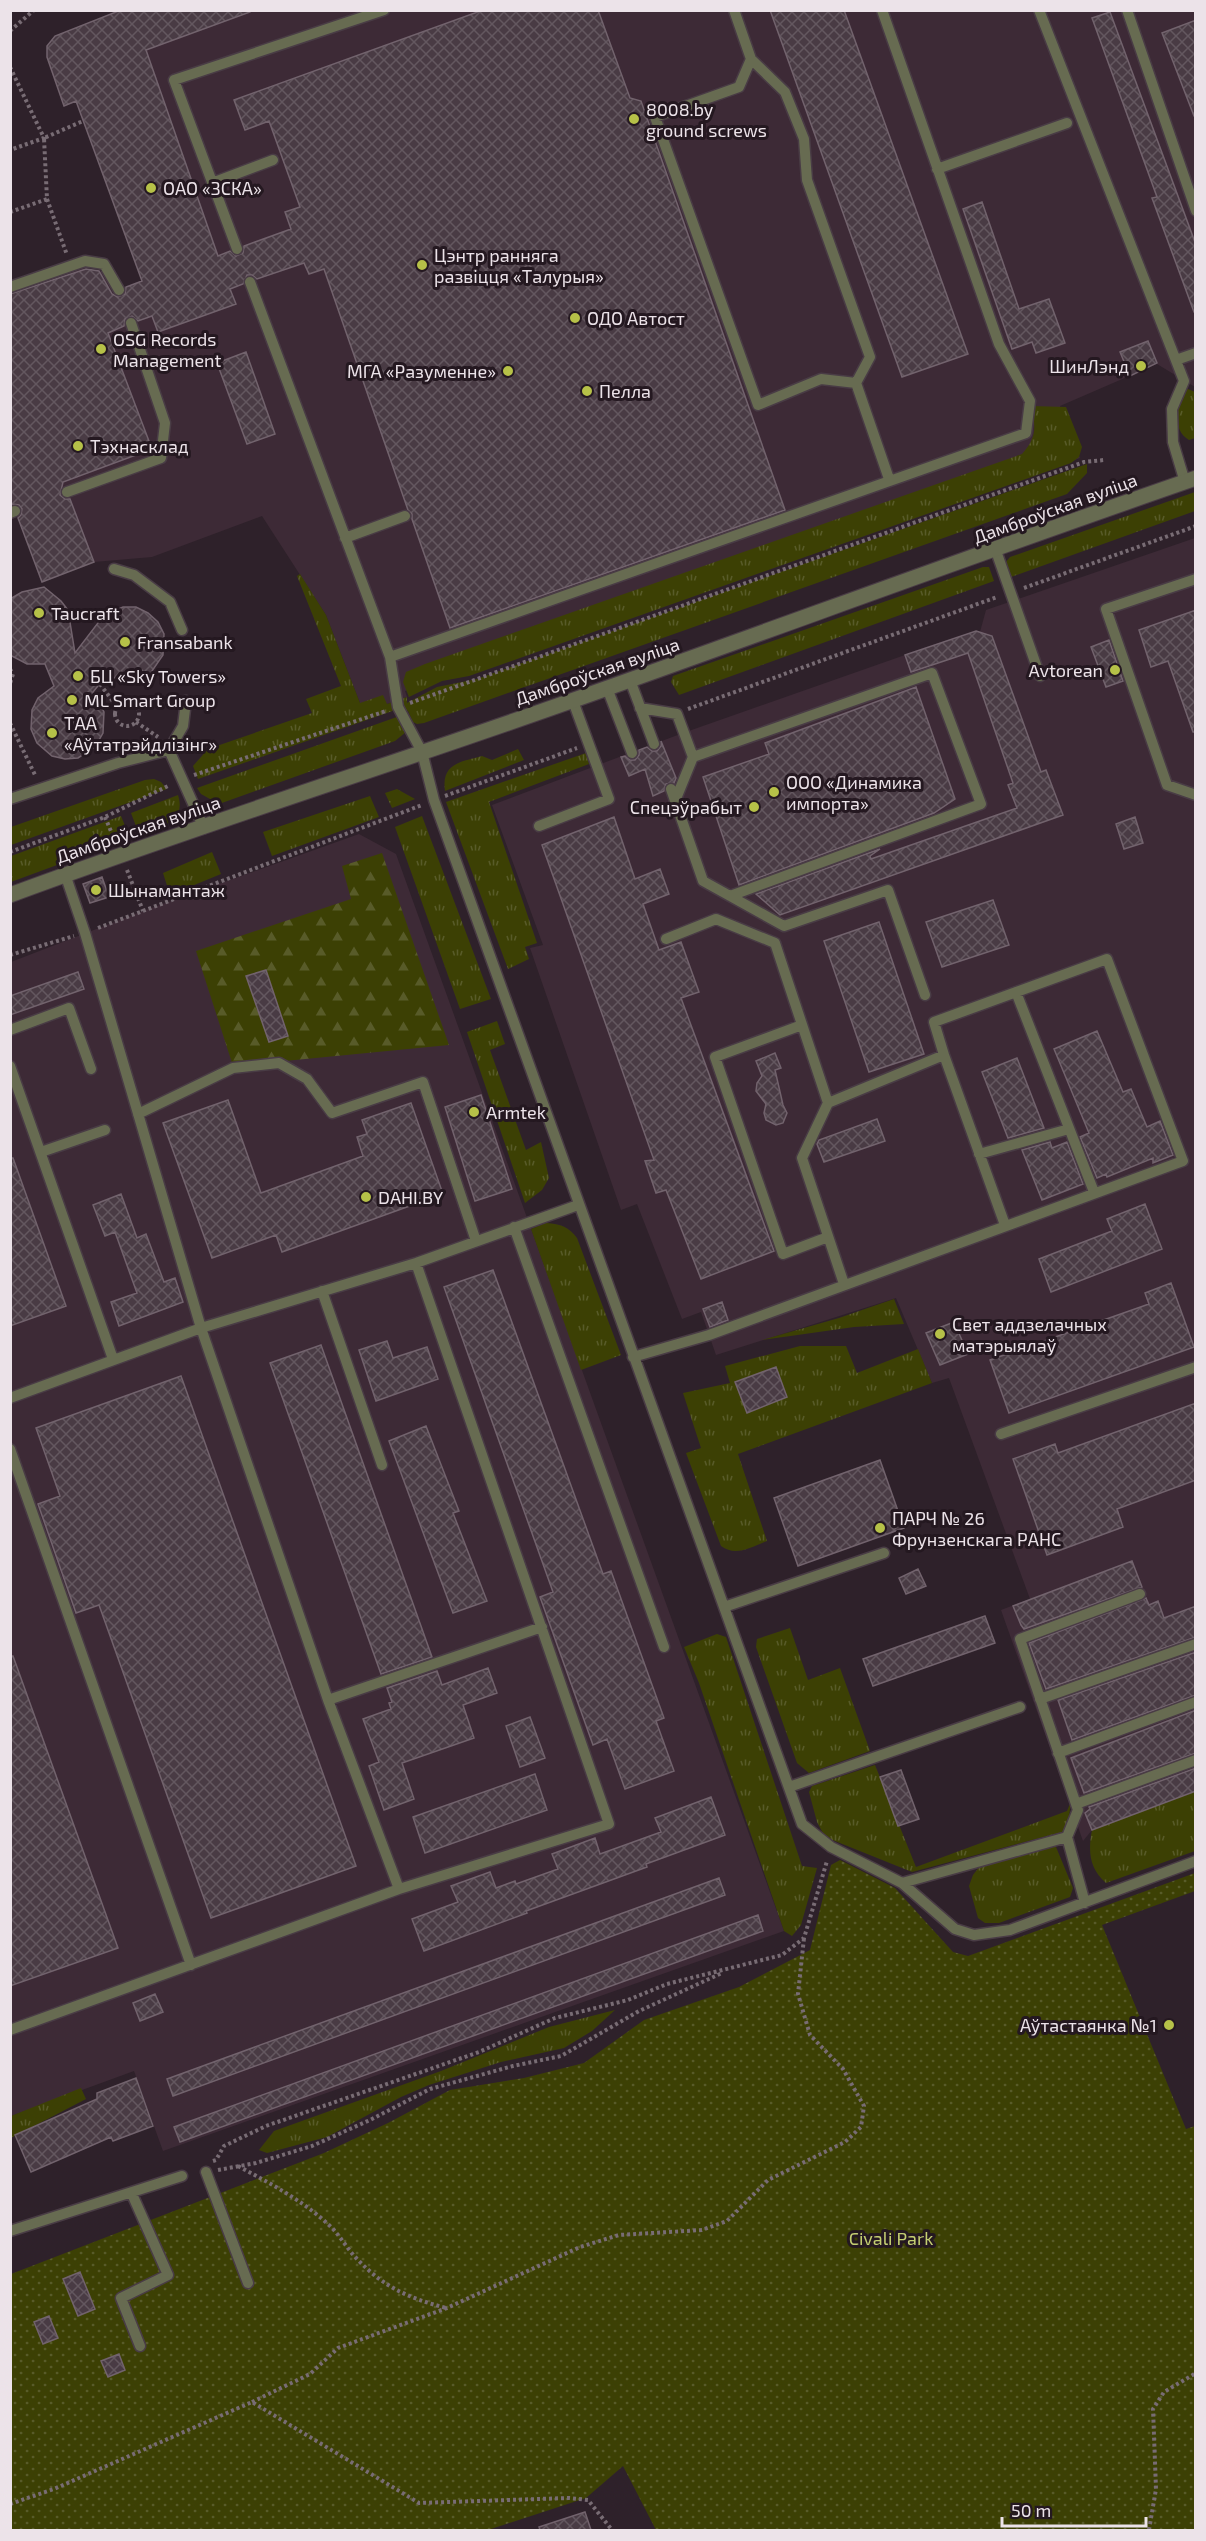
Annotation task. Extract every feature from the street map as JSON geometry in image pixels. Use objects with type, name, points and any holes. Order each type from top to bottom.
[{"type":"street","name":"Дамброўская вуліца","points":[[10,895],[121,854],[204,828],[573,701],[1190,480]]},
{"type":"lane","points":[[237,249],[174,80],[384,10]]},
{"type":"lane","points":[[734,10],[751,59],[785,92],[804,139],[807,180],[870,357],[856,382],[888,476]]},
{"type":"lane","points":[[390,657],[1026,433],[1030,402],[999,344],[882,10]]},
{"type":"lane","points":[[1039,10],[1184,381],[1172,409],[1173,442],[1190,480]]},
{"type":"lane","points":[[1127,10],[1196,211]]},
{"type":"lane","points":[[751,59],[740,87],[655,117],[758,405],[821,379],[856,382]]},
{"type":"lane","points":[[937,170],[1067,123]]},
{"type":"lane","points":[[212,183],[273,160]]},
{"type":"lane","points":[[10,287],[85,261],[104,264],[119,290]]},
{"type":"lane","points":[[250,282],[390,657],[398,707],[422,752],[434,800],[802,1824],[831,1847],[902,1883],[955,1929],[974,1935],[1010,1930],[1196,1861]]},
{"type":"lane","points":[[67,492],[161,458],[165,423],[131,323]]},
{"type":"lane","points":[[1176,360],[1196,353]]},
{"type":"lane","points":[[345,538],[405,516]]},
{"type":"lane","points":[[996,550],[1040,676]]},
{"type":"lane","points":[[114,569],[134,575],[170,602],[182,630]]},
{"type":"lane","points":[[1196,579],[1106,609],[1167,785],[1196,795]]},
{"type":"lane","points":[[693,757],[932,673],[981,804],[730,896]]},
{"type":"lane","points":[[630,680],[654,744]]},
{"type":"lane","points":[[607,688],[632,753]]},
{"type":"lane","points":[[10,799],[118,763],[169,750],[183,726],[186,701]]},
{"type":"lane","points":[[539,826],[609,799],[573,701]]},
{"type":"lane","points":[[640,708],[677,714],[693,757],[675,801]]},
{"type":"lane","points":[[169,750],[204,828]]},
{"type":"lane","points":[[671,789],[703,881],[784,926],[888,890],[925,995]]},
{"type":"lane","points":[[65,874],[201,1328],[328,1700],[399,1889]]},
{"type":"lane","points":[[666,939],[716,919],[775,943],[828,1103]]},
{"type":"lane","points":[[633,1357],[693,1340],[1184,1161],[1107,959],[934,1022],[1005,1225]]},
{"type":"lane","points":[[1016,992],[1094,1192]]},
{"type":"lane","points":[[10,1030],[69,1008],[91,1069]]},
{"type":"lane","points":[[802,1025],[716,1057],[783,1254],[828,1237]]},
{"type":"lane","points":[[844,1284],[802,1158],[828,1103],[944,1055]]},
{"type":"lane","points":[[138,1114],[233,1068],[279,1063],[307,1079],[332,1113],[423,1082],[476,1241]]},
{"type":"lane","points":[[10,1066],[113,1359]]},
{"type":"lane","points":[[979,1154],[1069,1129]]},
{"type":"lane","points":[[41,1152],[105,1130]]},
{"type":"lane","points":[[10,1398],[201,1328],[416,1263],[578,1205]]},
{"type":"lane","points":[[514,1227],[664,1647]]},
{"type":"lane","points":[[10,2030],[399,1889],[609,1824],[416,1263]]},
{"type":"lane","points":[[322,1291],[381,1465]]},
{"type":"lane","points":[[1001,1434],[1196,1367]]},
{"type":"lane","points":[[10,1449],[191,1965]]},
{"type":"lane","points":[[724,1607],[884,1553]]},
{"type":"lane","points":[[1085,1903],[1067,1837],[1078,1810],[1020,1639],[1140,1594]]},
{"type":"lane","points":[[328,1700],[542,1627]]},
{"type":"lane","points":[[1040,1699],[1196,1644]]},
{"type":"lane","points":[[1058,1753],[1196,1702]]},
{"type":"lane","points":[[789,1787],[1020,1707]]},
{"type":"lane","points":[[1076,1804],[1196,1760]]},
{"type":"lane","points":[[902,1883],[1067,1837]]},
{"type":"lane","points":[[207,2168],[248,2283]]},
{"type":"lane","points":[[10,2231],[132,2194],[182,2176]]},
{"type":"lane","points":[[132,2194],[168,2275],[121,2298],[140,2346]]},
{"type":"path","points":[[10,31],[34,10]]},
{"type":"path","points":[[10,67],[44,138],[46,200],[71,266]]},
{"type":"path","points":[[10,150],[83,121]]},
{"type":"path","points":[[10,212],[46,200]]},
{"type":"path","points":[[10,852],[105,817],[181,780],[398,707],[1084,462],[1104,460]]},
{"type":"path","points":[[10,669],[13,674],[10,684]]},
{"type":"path","points":[[100,684],[117,707]]},
{"type":"path","points":[[123,702],[131,702],[137,707],[139,719],[133,725],[121,725],[115,715],[117,707],[123,702]]},
{"type":"path","points":[[10,723],[42,789]]},
{"type":"path","points":[[10,2504],[54,2489],[252,2402],[310,2374],[338,2348],[447,2308],[580,2247],[619,2235],[702,2230],[727,2221],[768,2181],[845,2142],[861,2127],[864,2106],[843,2069],[810,2035],[798,1994],[804,1938],[831,1847]]},
{"type":"path","points":[[207,2168],[216,2160],[224,2146],[266,2126],[479,2052],[555,2018],[628,2000],[668,1984],[782,1955],[804,1938]]},
{"type":"path","points":[[207,2168],[238,2166],[312,2145],[370,2120],[430,2089],[513,2066],[561,2056],[639,2011],[729,1970]]},
{"type":"path","points":[[238,2166],[294,2197],[332,2228],[357,2259],[387,2285],[411,2298],[447,2308]]},
{"type":"path","points":[[1149,2530],[1156,2489],[1154,2409],[1164,2392],[1196,2373]]},
{"type":"path","points":[[252,2402],[419,2503],[569,2498],[588,2500],[612,2530]]},
{"type":"shaded area","points":[[121,10],[1195,11],[1195,387],[1157,364],[1060,406],[1080,458],[677,601],[405,691],[407,697],[387,704],[360,703],[326,615],[262,516],[152,557],[94,562],[42,582],[11,500],[11,294],[83,268],[103,272],[115,291],[142,281],[76,102],[64,106],[47,57],[47,46],[55,36]]},
{"type":"shaded area","points":[[1195,538],[1195,1792],[1092,1830],[1083,1841],[1001,1610],[1030,1599],[949,1378],[932,1383],[896,1298],[716,1355],[701,1312],[682,1319],[637,1204],[621,1210],[530,948],[543,945],[492,805],[683,733],[905,655],[976,631],[980,632],[986,610]]},
{"type":"shaded area","points":[[359,834],[396,854],[784,1931],[163,2151],[134,2071],[11,2116],[11,962],[143,911]]},
{"type":"green space","points":[[1188,389],[1195,392],[1195,438],[1189,440],[1180,431],[1177,419],[1181,393]]},
{"type":"green space","points":[[1031,406],[1066,407],[1082,447],[1079,457],[1071,463],[469,676],[442,681],[409,697],[403,682],[406,672],[425,664],[1022,454],[1034,432]]},
{"type":"green space","points":[[1087,464],[1087,473],[1067,494],[424,723],[413,722],[408,711],[401,708],[198,779],[193,766],[208,749],[312,713],[306,699],[341,686],[297,576],[300,574],[326,615],[360,703],[383,695],[387,704],[407,697],[407,703],[437,687],[477,679]]},
{"type":"green space","points":[[1195,492],[1195,511],[1011,577],[1005,563],[1010,557]]},
{"type":"green space","points":[[983,567],[989,567],[994,581],[679,695],[671,682],[673,676]]},
{"type":"green space","points":[[408,713],[411,721],[406,732],[395,741],[219,804],[201,794],[197,788]]},
{"type":"green space","points":[[518,749],[524,760],[445,791],[446,775],[454,765],[482,756],[492,760]]},
{"type":"green space","points":[[586,753],[589,764],[489,802],[537,943],[525,947],[529,959],[508,969],[446,802]]},
{"type":"green space","points":[[154,779],[161,782],[167,789],[11,845],[11,827],[145,780]]},
{"type":"green space","points":[[397,789],[415,799],[392,808],[385,793]]},
{"type":"green space","points":[[178,795],[179,812],[175,818],[163,826],[139,834],[131,813]]},
{"type":"green space","points":[[370,796],[379,817],[272,856],[263,832]]},
{"type":"green space","points":[[121,816],[130,838],[11,882],[11,856]]},
{"type":"green space","points":[[422,816],[491,999],[460,1009],[395,827]]},
{"type":"green space","points":[[212,852],[221,874],[170,895],[163,873]]},
{"type":"green space","points":[[382,853],[449,1045],[233,1066],[196,951],[351,899],[342,866]]},
{"type":"green space","points":[[497,1021],[505,1044],[490,1050],[526,1150],[541,1142],[549,1178],[542,1190],[525,1203],[467,1032]]},
{"type":"green space","points":[[546,1223],[564,1227],[577,1238],[621,1355],[581,1370],[531,1229]]},
{"type":"green space","points":[[894,1299],[904,1324],[854,1327],[762,1340],[839,1318]]},
{"type":"green space","points":[[800,1346],[846,1346],[857,1373],[918,1349],[932,1383],[738,1454],[767,1541],[744,1550],[732,1551],[721,1546],[686,1453],[701,1448],[683,1393],[730,1383],[725,1366]]},
{"type":"green space","points":[[790,1628],[808,1680],[840,1668],[870,1751],[809,1773],[797,1763],[756,1647],[757,1639]]},
{"type":"green space","points":[[717,1634],[726,1637],[802,1866],[817,1868],[801,1925],[792,1936],[784,1931],[699,1683],[684,1647]]},
{"type":"green space","points":[[875,1765],[916,1867],[1067,1811],[1071,1801],[1068,1825],[1062,1832],[912,1872],[825,1837],[817,1822],[809,1792],[812,1786]]},
{"type":"green space","points":[[1195,1791],[1195,1851],[1106,1883],[1100,1877],[1091,1859],[1092,1830]]},
{"type":"green space","points":[[1048,1846],[1056,1847],[1073,1888],[1070,1897],[999,1923],[985,1923],[978,1918],[969,1886],[980,1866]]},
{"type":"green space","name":"Civali Park","points":[[840,1860],[895,1888],[953,1952],[968,1956],[1195,1873],[1195,1891],[1102,1925],[1186,2129],[1195,2126],[1195,2530],[656,2530],[623,2466],[586,2498],[488,2530],[11,2530],[11,2274],[324,2153],[450,2090],[524,2078],[584,2063],[644,2020],[739,1987],[810,1950],[831,1865]]},
{"type":"green space","points":[[615,2010],[592,2031],[564,2048],[501,2062],[429,2085],[401,2097],[327,2137],[267,2153],[259,2150],[274,2131],[441,2071],[549,2027]]},
{"type":"green space","points":[[81,2088],[86,2099],[11,2138],[11,2116]]},
{"type":"building","points":[[121,10],[250,10],[250,12],[146,50],[218,256],[230,251],[236,256],[243,253],[244,246],[291,229],[285,212],[300,207],[269,121],[245,130],[234,100],[483,10],[598,10],[630,98],[641,101],[785,510],[450,628],[412,514],[408,510],[324,269],[309,274],[304,263],[257,279],[252,275],[247,275],[243,284],[230,289],[236,304],[158,332],[152,316],[138,321],[132,316],[125,319],[124,326],[108,333],[152,449],[63,482],[60,495],[65,499],[70,499],[94,562],[42,582],[18,518],[22,509],[19,505],[12,504],[10,500],[10,294],[86,269],[99,271],[112,294],[118,297],[125,294],[126,287],[142,281],[76,101],[64,106],[47,57],[47,46],[55,36]]},
{"type":"building","points":[[770,10],[844,10],[968,354],[902,377]]},
{"type":"building","points":[[1110,12],[1196,245],[1196,312],[1194,312],[1152,198],[1157,197],[1092,18]]},
{"type":"building","points":[[1196,20],[1196,116],[1194,116],[1162,33]]},
{"type":"building","points":[[982,202],[1019,309],[1049,299],[1065,343],[1036,353],[1032,342],[1012,349],[963,209]]},
{"type":"building","points":[[1148,341],[1157,363],[1130,376],[1120,352]]},
{"type":"building","points":[[246,352],[275,434],[247,444],[217,363]]},
{"type":"building","name":"БЦ «Sky Towers»","points":[[44,587],[68,610],[75,653],[104,615],[123,607],[136,607],[148,613],[158,622],[164,634],[163,655],[150,674],[131,681],[106,676],[93,692],[104,712],[103,733],[95,747],[78,758],[65,759],[52,756],[37,743],[31,729],[32,710],[38,698],[54,686],[45,664],[27,664],[10,655],[10,599],[22,592]]},
{"type":"building","points":[[1196,610],[1196,732],[1193,732],[1168,661],[1151,667],[1139,630]]},
{"type":"building","points":[[976,631],[992,636],[1041,772],[1046,770],[1063,815],[780,915],[756,894],[880,849],[870,856],[871,859],[1017,808],[1008,785],[1013,783],[968,653],[911,672],[905,655]]},
{"type":"building","points":[[1109,640],[1123,681],[1106,687],[1091,647]]},
{"type":"building","points":[[916,687],[955,799],[934,813],[739,885],[703,777],[769,754],[765,743]]},
{"type":"building","points":[[661,741],[676,778],[674,783],[666,784],[664,791],[653,796],[645,769],[629,776],[621,757],[625,756],[630,760],[635,760],[639,755],[639,750],[647,747],[652,751],[657,751],[661,746]]},
{"type":"building","points":[[614,817],[635,879],[660,869],[669,894],[643,904],[659,950],[681,942],[699,992],[681,998],[774,1251],[701,1279],[666,1190],[656,1193],[645,1161],[654,1160],[542,845]]},
{"type":"building","points":[[1135,817],[1143,843],[1124,849],[1116,824]]},
{"type":"building","name":"Шынамантаж","points":[[102,877],[109,897],[90,903],[83,884]]},
{"type":"building","points":[[993,900],[1009,945],[942,967],[926,922]]},
{"type":"building","points":[[879,922],[924,1054],[869,1072],[824,941]]},
{"type":"building","points":[[266,970],[288,1036],[269,1042],[246,976]]},
{"type":"building","points":[[78,972],[84,989],[10,1015],[10,996]]},
{"type":"building","points":[[1097,1031],[1123,1092],[1131,1089],[1147,1127],[1160,1121],[1173,1155],[1153,1163],[1153,1158],[1107,1177],[1106,1174],[1097,1178],[1080,1137],[1089,1133],[1054,1049]]},
{"type":"building","points":[[775,1053],[781,1068],[775,1070],[787,1113],[783,1123],[776,1125],[766,1120],[764,1113],[766,1104],[756,1091],[757,1083],[762,1076],[756,1061]]},
{"type":"building","points":[[1017,1058],[1044,1128],[1008,1138],[982,1072]]},
{"type":"building","points":[[481,1095],[512,1189],[475,1201],[445,1107]]},
{"type":"building","points":[[228,1100],[261,1193],[363,1156],[357,1137],[367,1134],[362,1120],[411,1103],[443,1194],[282,1252],[276,1235],[212,1258],[163,1123]]},
{"type":"building","points":[[877,1119],[885,1141],[824,1162],[817,1144],[819,1140]]},
{"type":"building","points":[[1050,1142],[1052,1148],[1067,1142],[1083,1184],[1042,1200],[1022,1150]]},
{"type":"building","points":[[10,1158],[13,1158],[66,1306],[10,1326]]},
{"type":"building","points":[[121,1194],[137,1238],[146,1234],[164,1282],[175,1278],[183,1302],[119,1326],[111,1302],[137,1293],[115,1232],[105,1236],[93,1205]]},
{"type":"building","points":[[1145,1204],[1162,1249],[1051,1292],[1039,1259],[1112,1231],[1107,1219]]},
{"type":"building","points":[[493,1270],[603,1574],[611,1571],[664,1718],[656,1721],[674,1771],[625,1789],[607,1739],[593,1745],[540,1597],[553,1592],[444,1287]]},
{"type":"building","points":[[1171,1283],[1194,1347],[1009,1413],[990,1360],[1149,1304],[1145,1293]]},
{"type":"building","points":[[722,1302],[728,1320],[710,1327],[703,1309]]},
{"type":"building","points":[[954,1322],[968,1354],[940,1365],[926,1333]]},
{"type":"building","points":[[387,1341],[393,1358],[427,1347],[438,1379],[376,1401],[359,1350]]},
{"type":"building","points":[[321,1345],[432,1657],[381,1674],[270,1363]]},
{"type":"building","points":[[776,1367],[787,1397],[747,1413],[735,1382]]},
{"type":"building","points":[[181,1376],[356,1866],[211,1918],[99,1605],[76,1613],[38,1504],[60,1496],[36,1428]]},
{"type":"building","points":[[1196,1403],[1196,1480],[1117,1509],[1123,1527],[1047,1555],[1013,1459],[1055,1444],[1058,1453]]},
{"type":"building","points":[[426,1426],[459,1511],[453,1513],[487,1601],[453,1613],[389,1441]]},
{"type":"building","points":[[880,1460],[904,1528],[798,1566],[774,1498]]},
{"type":"building","points":[[1132,1561],[1142,1587],[1024,1629],[1021,1625],[1013,1606]]},
{"type":"building","points":[[918,1569],[926,1586],[906,1594],[899,1578]]},
{"type":"building","points":[[1146,1598],[1149,1605],[1158,1601],[1164,1618],[1196,1606],[1196,1637],[1046,1689],[1029,1643]]},
{"type":"building","points":[[985,1616],[995,1643],[873,1686],[863,1659]]},
{"type":"building","points":[[1196,1652],[1196,1695],[1072,1740],[1058,1700]]},
{"type":"building","points":[[10,1656],[13,1656],[118,1948],[10,1986]]},
{"type":"building","points":[[488,1668],[497,1693],[463,1705],[474,1738],[402,1763],[414,1799],[384,1810],[369,1766],[379,1762],[363,1719],[391,1709],[389,1703],[392,1702],[387,1688],[437,1671],[442,1685]]},
{"type":"building","points":[[1196,1710],[1196,1753],[1084,1793],[1071,1758]]},
{"type":"building","points":[[530,1717],[545,1758],[520,1767],[506,1726]]},
{"type":"building","points":[[1196,1768],[1196,1791],[1092,1830],[1085,1813],[1090,1809],[1089,1807]]},
{"type":"building","points":[[901,1770],[919,1819],[898,1826],[880,1777]]},
{"type":"building","points":[[535,1774],[547,1810],[425,1853],[413,1817]]},
{"type":"building","points":[[711,1797],[725,1835],[646,1864],[647,1867],[424,1951],[412,1919],[458,1902],[451,1886],[490,1872],[496,1888],[515,1881],[516,1884],[558,1869],[552,1854],[595,1838],[600,1854],[661,1832],[655,1818]]},
{"type":"building","points":[[719,1878],[725,1895],[173,2096],[167,2079]]},
{"type":"building","points":[[758,1915],[763,1931],[180,2142],[174,2127]]},
{"type":"building","points":[[155,1994],[163,2012],[140,2021],[133,2003]]},
{"type":"building","points":[[136,2078],[153,2126],[113,2141],[111,2137],[31,2172],[15,2135],[97,2099],[97,2093]]},
{"type":"building","points":[[80,2272],[95,2309],[78,2316],[63,2279]]},
{"type":"building","points":[[49,2316],[58,2338],[43,2344],[34,2322]]},
{"type":"building","points":[[119,2354],[125,2370],[108,2377],[101,2361]]},
{"type":"building","points":[[585,2512],[591,2530],[540,2530],[539,2527]]},
{"type":"place","name":"8008.by ground screws","points":[[634,119]]},
{"type":"place","name":"ОАО «ЗСКА»","points":[[151,188]]},
{"type":"place","name":"Цэнтр ранняга развіцця «Талурыя»","points":[[422,265]]},
{"type":"place","name":"ОДО Автост","points":[[575,318]]},
{"type":"place","name":"OSG Records Management","points":[[101,349]]},
{"type":"place","name":"ШинЛэнд","points":[[1141,366]]},
{"type":"place","name":"МГА «Разуменне»","points":[[508,371]]},
{"type":"place","name":"Пелла","points":[[587,391]]},
{"type":"place","name":"Тэхнасклад","points":[[78,446]]},
{"type":"place","name":"Taucraft","points":[[39,613]]},
{"type":"place","name":"Fransabank","points":[[125,642]]},
{"type":"place","name":"Avtorean","points":[[1115,670]]},
{"type":"place","name":"БЦ «Sky Towers»","points":[[78,676]]},
{"type":"place","name":"ML Smart Group","points":[[72,700]]},
{"type":"place","name":"ТАА «Аўтатрэйдлізінг»","points":[[52,733]]},
{"type":"place","name":"ООО «Динамика импорта»","points":[[774,792]]},
{"type":"place","name":"Спецэўрабыт","points":[[754,807]]},
{"type":"place","name":"Шынамантаж","points":[[96,890]]},
{"type":"place","name":"Armtek","points":[[474,1112]]},
{"type":"place","name":"DAHI.BY","points":[[366,1197]]},
{"type":"place","name":"Свет аддзелачных матэрыялаў","points":[[940,1334]]},
{"type":"place","name":"ПАРЧ № 26 Фрунзенскага РАНС","points":[[880,1528]]},
{"type":"place","name":"Аўтастаянка №1","points":[[1169,2025]]}]
